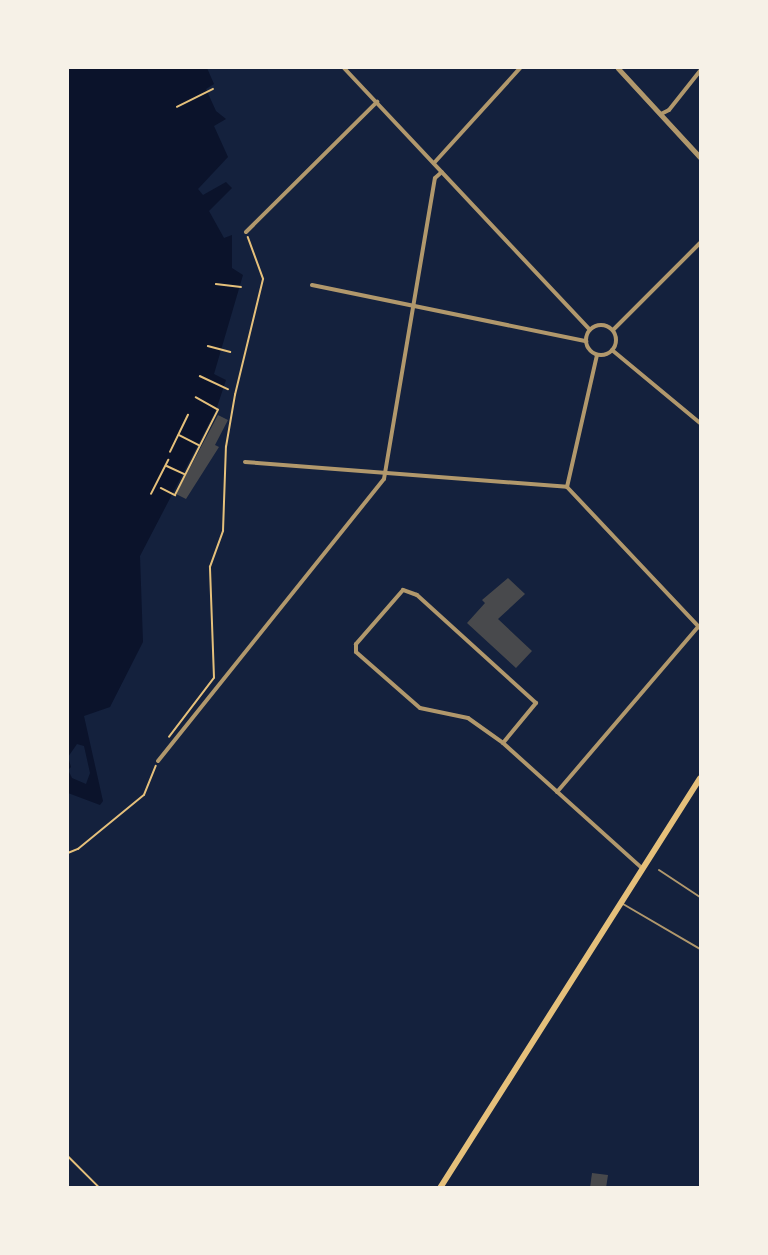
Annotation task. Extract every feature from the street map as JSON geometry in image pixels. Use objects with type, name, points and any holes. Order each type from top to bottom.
[{"type":"main road","points":[[440,1188],[700,778]]},
{"type":"street","points":[[344,68],[590,330]]},
{"type":"street","points":[[434,163],[520,68]]},
{"type":"street","points":[[618,68],[700,157]]},
{"type":"street","points":[[661,114],[669,110],[700,71]]},
{"type":"street","points":[[246,232],[377,102]]},
{"type":"street","points":[[158,761],[386,474],[435,178],[442,172]]},
{"type":"street","points":[[613,330],[700,243]]},
{"type":"street","points":[[312,285],[586,341]]},
{"type":"street","points":[[597,355],[589,350],[586,341],[590,330],[603,325],[613,330],[616,339],[612,350]]},
{"type":"street","points":[[597,355],[612,350]]},
{"type":"street","points":[[612,350],[700,423]]},
{"type":"street","points":[[567,487],[597,355]]},
{"type":"street","points":[[245,462],[567,487],[700,627],[557,792]]},
{"type":"street","points":[[502,743],[536,703],[417,595],[403,590],[356,644],[357,652],[420,708],[468,718],[502,743],[642,868]]},
{"type":"lane","points":[[658,870],[700,897]]},
{"type":"lane","points":[[620,902],[700,950]]},
{"type":"path","points":[[177,107],[213,89]]},
{"type":"path","points":[[166,744],[214,678],[210,567],[223,531],[226,447],[233,405],[263,279],[246,232]]},
{"type":"path","points":[[216,284],[241,287]]},
{"type":"path","points":[[208,346],[230,352]]},
{"type":"path","points":[[200,376],[228,389]]},
{"type":"path","points":[[161,488],[175,495],[218,410],[196,398]]},
{"type":"path","points":[[170,452],[188,415]]},
{"type":"path","points":[[178,435],[200,445]]},
{"type":"path","points":[[151,494],[168,460]]},
{"type":"path","points":[[165,465],[185,475]]},
{"type":"path","points":[[68,853],[78,849],[144,795],[158,761]]},
{"type":"path","points":[[68,1156],[100,1188]]},
{"type":"water","points":[[68,68],[207,68],[214,84],[206,89],[216,111],[226,119],[214,126],[228,157],[198,189],[203,195],[226,182],[232,188],[209,211],[224,238],[232,235],[232,268],[243,275],[214,374],[226,380],[216,410],[140,556],[143,642],[110,707],[84,716],[103,801],[100,805],[68,793],[68,770],[72,778],[86,784],[90,773],[84,746],[77,744],[68,757]]},
{"type":"building","points":[[218,415],[228,420],[215,445],[219,447],[186,499],[176,494]]},
{"type":"building","points":[[508,578],[525,594],[498,619],[532,651],[516,668],[467,623],[485,603],[482,600]]},
{"type":"building","points":[[592,1173],[608,1175],[606,1188],[590,1188]]}]
